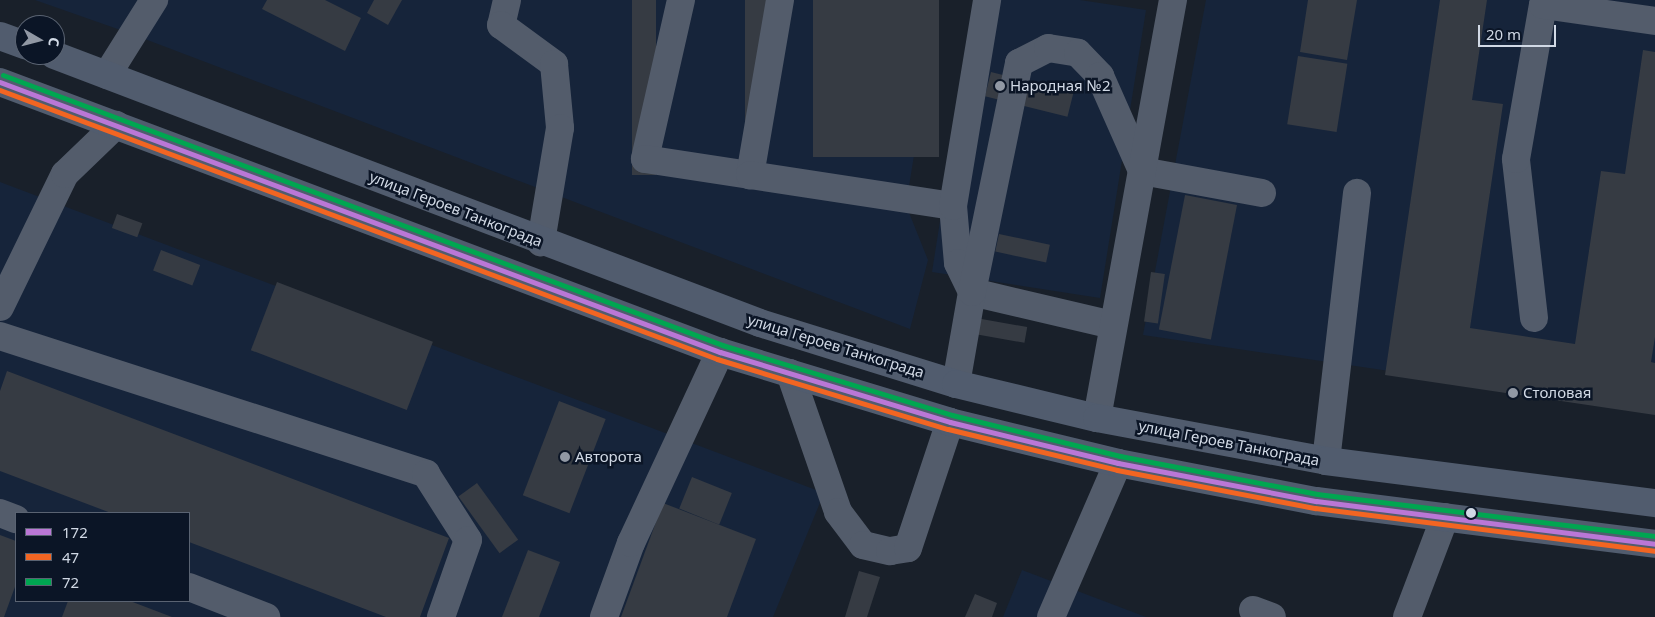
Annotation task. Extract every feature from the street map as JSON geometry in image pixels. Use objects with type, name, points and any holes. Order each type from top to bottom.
[{"type":"main road","points":[[0,36],[15,41]]},
{"type":"main road","name":"улица Героев Танкограда","points":[[65,59],[541,242],[760,323],[956,384],[1096,418],[1326,461],[1655,503]]},
{"type":"main road","points":[[0,82],[720,352],[950,422],[1118,463],[1316,501],[1655,544]]},
{"type":"lane","points":[[107,74],[154,0]]},
{"type":"lane","points":[[507,0],[501,25],[554,64],[560,128],[541,242]]},
{"type":"lane","points":[[681,0],[645,159],[953,206]]},
{"type":"lane","points":[[750,175],[780,0]]},
{"type":"lane","points":[[972,292],[958,263],[953,206],[987,0]]},
{"type":"lane","points":[[1096,418],[1173,0]]},
{"type":"lane","points":[[1534,318],[1516,159],[1542,5],[1655,21]]},
{"type":"lane","points":[[956,384],[972,292],[1019,63],[1048,48],[1078,54],[1100,76],[1142,171]]},
{"type":"lane","points":[[0,307],[65,174],[116,125]]},
{"type":"lane","points":[[1142,171],[1262,193]]},
{"type":"lane","points":[[1326,461],[1357,193]]},
{"type":"lane","points":[[972,292],[1113,325]]},
{"type":"lane","points":[[0,336],[426,474],[468,540],[441,617]]},
{"type":"lane","points":[[604,617],[631,543],[720,352]]},
{"type":"lane","points":[[790,373],[838,512],[863,545],[890,551],[908,548],[950,422]]},
{"type":"lane","points":[[1051,617],[1118,463]]},
{"type":"lane","points":[[0,513],[15,520]]},
{"type":"lane","points":[[1407,617],[1445,517]]},
{"type":"lane","points":[[190,587],[266,617]]},
{"type":"shaded area","points":[[35,0],[939,0],[906,205],[928,260],[910,329],[129,33]]},
{"type":"shaded area","points":[[975,0],[1080,0],[1146,10],[1100,298],[932,272]]},
{"type":"shaded area","points":[[1206,0],[1655,0],[1655,410],[1143,335]]},
{"type":"shaded area","points":[[0,182],[824,493],[773,617],[0,617]]},
{"type":"shaded area","points":[[1022,570],[1146,617],[1003,617]]},
{"type":"building","points":[[267,0],[325,0],[361,18],[345,51],[262,9]]},
{"type":"building","points":[[374,0],[402,0],[388,25],[367,13]]},
{"type":"building","points":[[632,0],[656,0],[656,175],[632,175]]},
{"type":"building","points":[[745,0],[767,0],[767,148],[745,148]]},
{"type":"building","points":[[813,0],[939,0],[939,157],[813,157]]},
{"type":"building","points":[[1308,0],[1357,0],[1347,60],[1300,52]]},
{"type":"building","points":[[1440,0],[1487,0],[1472,100],[1503,104],[1470,328],[1575,344],[1601,171],[1625,174],[1643,50],[1655,52],[1655,337],[1651,362],[1655,363],[1655,415],[1385,375]]},
{"type":"building","points":[[1298,56],[1347,64],[1337,132],[1287,124]]},
{"type":"building","points":[[991,72],[1073,93],[1067,117],[985,96]]},
{"type":"building","points":[[1185,195],[1237,205],[1211,340],[1159,329]]},
{"type":"building","points":[[117,214],[142,223],[137,237],[112,228]]},
{"type":"building","points":[[999,234],[1050,245],[1046,262],[995,252]]},
{"type":"building","points":[[161,250],[200,265],[192,286],[153,271]]},
{"type":"building","points":[[1151,272],[1165,274],[1158,323],[1144,322]]},
{"type":"building","points":[[277,282],[433,342],[407,410],[251,350]]},
{"type":"building","points":[[976,318],[1027,327],[1024,343],[973,334]]},
{"type":"building","points":[[7,371],[449,538],[420,617],[386,617],[190,542],[190,512],[108,512],[0,471],[0,391]]},
{"type":"building","name":"Авторота","points":[[559,401],[606,419],[569,513],[523,495]]},
{"type":"building","points":[[692,477],[732,493],[719,525],[679,509]]},
{"type":"building","points":[[477,483],[518,540],[500,553],[458,497]]},
{"type":"building","points":[[663,503],[756,539],[727,617],[621,617]]},
{"type":"building","points":[[0,535],[15,541],[15,587],[4,617],[0,617]]},
{"type":"building","points":[[528,550],[560,562],[539,617],[502,617]]},
{"type":"building","points":[[859,571],[880,577],[867,617],[845,617]]},
{"type":"building","points":[[975,594],[997,603],[992,617],[965,617]]},
{"type":"building","points":[[68,602],[133,602],[172,617],[62,617]]},
{"type":"transit line","name":"72","points":[[3,75],[722,345],[952,415],[1120,456],[1317,494],[1655,536]]},
{"type":"transit line","name":"172","points":[[0,82],[720,352],[950,422],[1118,463],[1316,501],[1655,544]]},
{"type":"transit line","name":"47","points":[[0,90],[717,359],[948,429],[1117,470],[1315,508],[1654,551]]},
{"type":"place","name":"Народная №2","points":[[1000,86]]},
{"type":"place","name":"Столовая","points":[[1513,393]]},
{"type":"place","name":"Авторота","points":[[565,457]]}]
